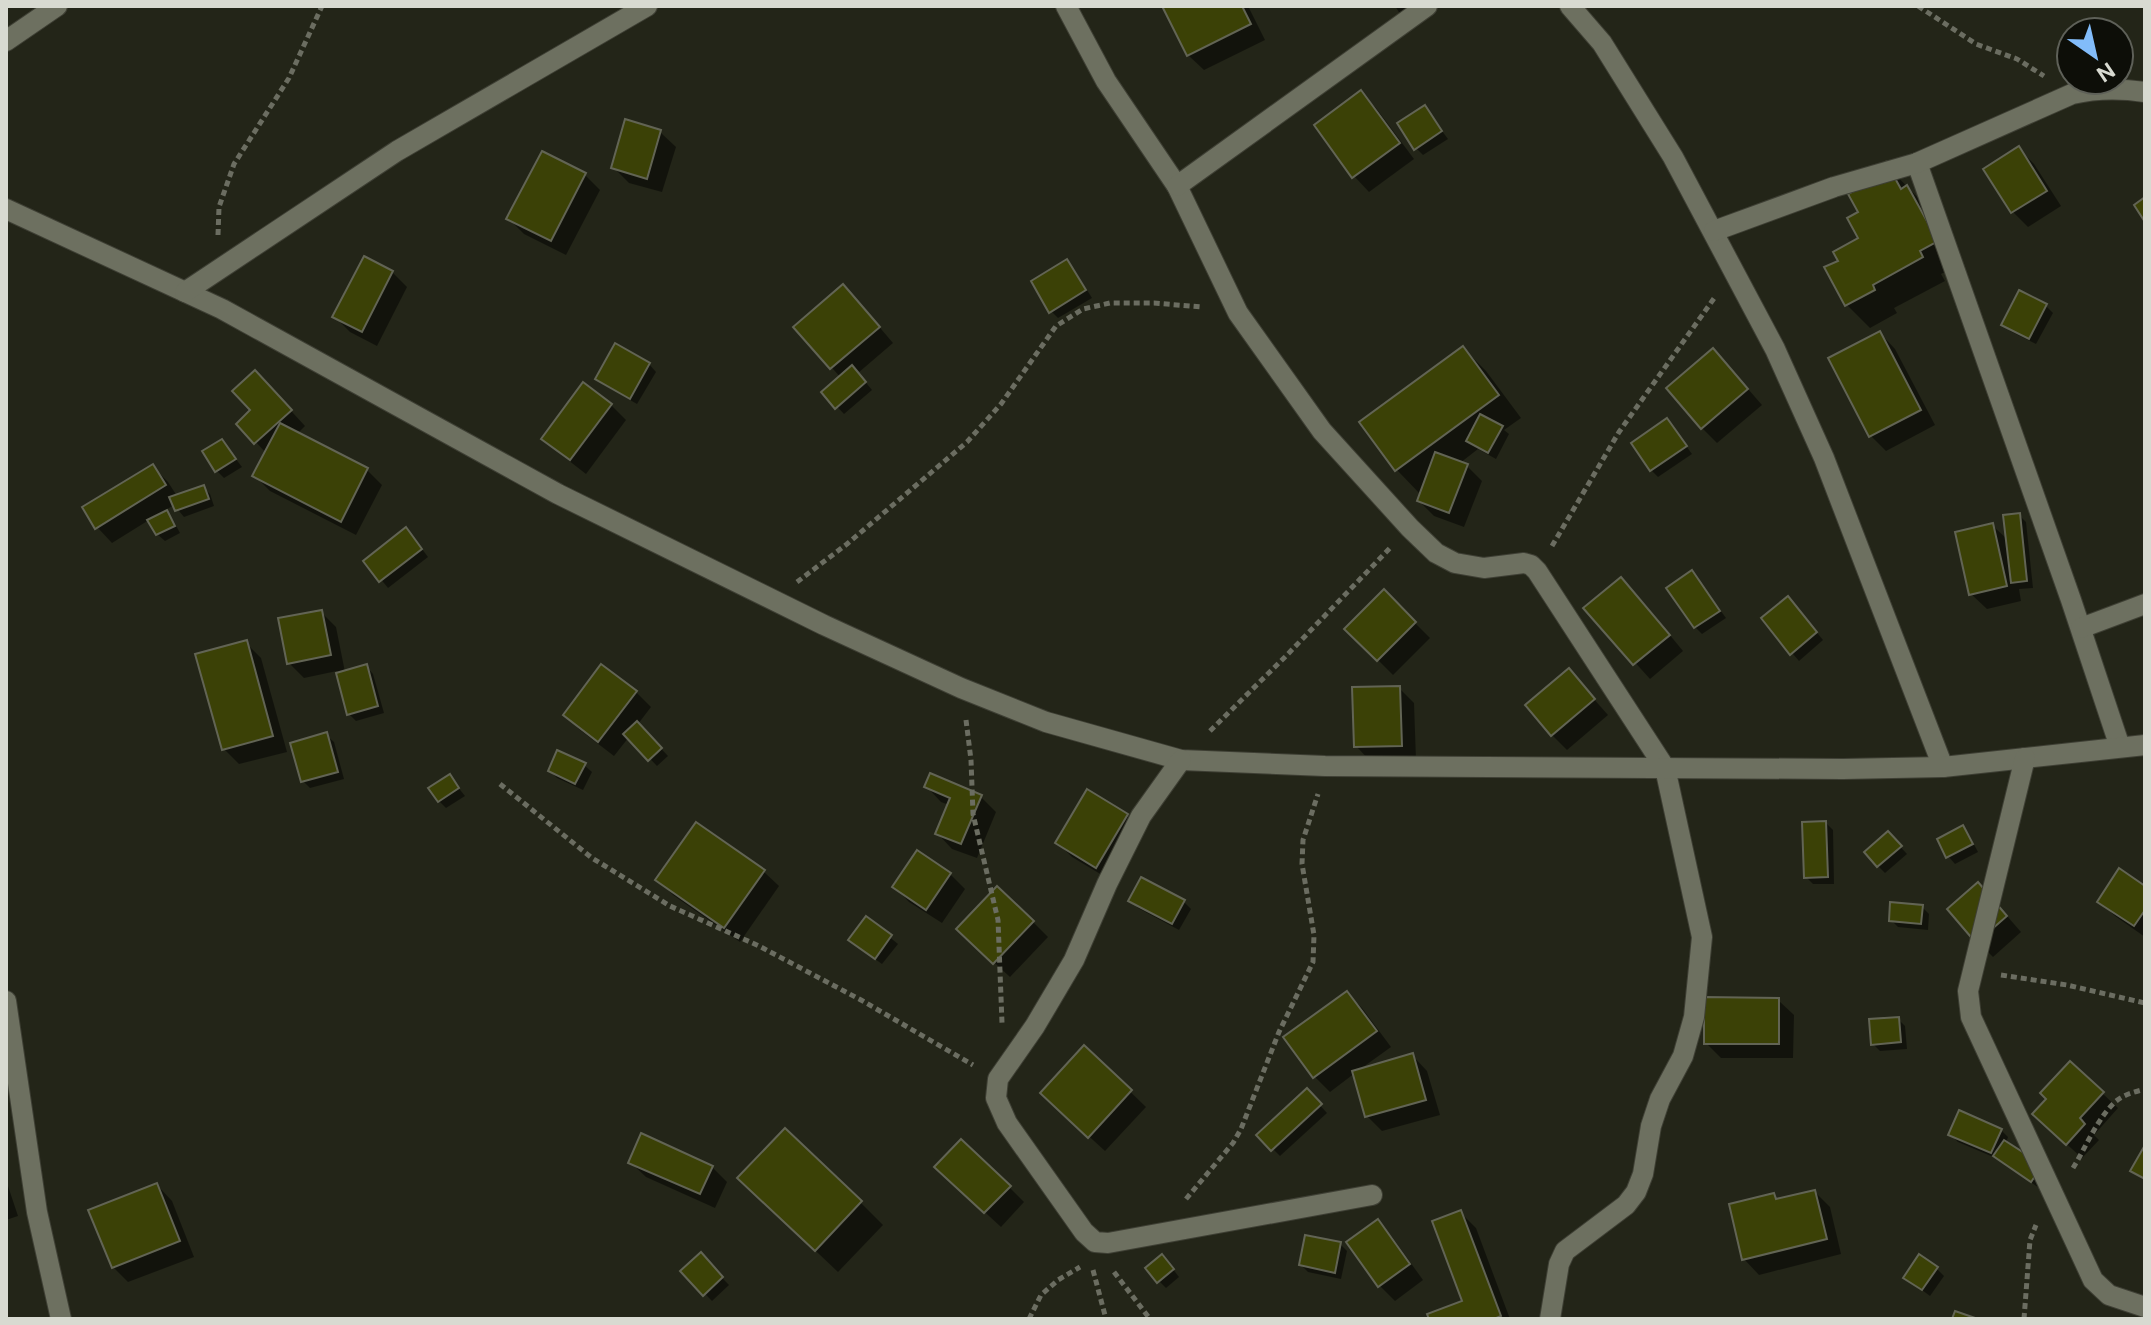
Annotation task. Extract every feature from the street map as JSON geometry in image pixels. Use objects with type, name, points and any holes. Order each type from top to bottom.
[{"type":"street","points":[[6,41],[57,6]]},
{"type":"street","points":[[185,292],[397,151],[647,6]]},
{"type":"street","points":[[1066,6],[1106,81],[1177,186],[1238,313],[1322,431],[1436,553],[1455,563],[1484,568],[1524,563],[1531,565],[1665,768],[1702,937],[1694,1017],[1683,1056],[1660,1099],[1651,1126],[1643,1174],[1636,1192],[1626,1205],[1565,1251],[1559,1264],[1550,1319]]},
{"type":"street","points":[[1177,186],[1427,6]]},
{"type":"street","points":[[1570,6],[1602,43],[1673,157],[1775,349],[1824,458],[1943,767]]},
{"type":"street","points":[[1714,231],[1834,187],[1917,163],[2068,96]]},
{"type":"street","points":[[1917,163],[2120,747]]},
{"type":"street","points":[[6,209],[222,309],[558,494],[773,600],[961,688],[1046,722],[1181,760],[1325,766],[1943,767],[2145,745]]},
{"type":"street","points":[[2081,628],[2145,604]]},
{"type":"street","points":[[2025,758],[1968,991],[1971,1017],[2093,1280],[2109,1295],[2145,1307]]},
{"type":"street","points":[[1181,760],[1141,816],[1074,960],[1004,1071],[996,1098],[1007,1123],[1084,1232],[1095,1242],[1108,1243],[1372,1195]]},
{"type":"street","points":[[6,1001],[37,1212],[61,1319]]},
{"type":"path","points":[[217,271],[219,207],[234,164],[289,78],[322,6]]},
{"type":"path","points":[[1918,6],[1976,44],[2017,59],[2055,83]]},
{"type":"path","points":[[1537,571],[1619,432],[1734,270]]},
{"type":"path","points":[[773,600],[847,544],[967,442],[1001,404],[1056,326],[1083,309],[1110,303],[1154,303],[1238,313]]},
{"type":"path","points":[[1181,760],[1410,528]]},
{"type":"path","points":[[500,784],[592,858],[670,906],[759,946],[1004,1071],[998,920],[973,814],[971,760],[961,688]]},
{"type":"path","points":[[1185,1201],[1241,1129],[1279,1032],[1313,962],[1314,935],[1302,864],[1303,840],[1325,766]]},
{"type":"path","points":[[1975,970],[2067,985],[2145,1003]]},
{"type":"path","points":[[2024,1319],[2030,1240],[2052,1195],[2115,1102],[2145,1089]]},
{"type":"path","points":[[1095,1242],[1150,1319]]},
{"type":"path","points":[[1029,1319],[1041,1295],[1058,1280],[1091,1261],[1106,1319]]},
{"type":"building","points":[[1242,6],[1251,24],[1187,56],[1163,8]]},
{"type":"building","points":[[1361,90],[1400,143],[1352,178],[1314,125]]},
{"type":"building","points":[[1425,105],[1442,131],[1414,150],[1397,123]]},
{"type":"building","points":[[625,119],[661,130],[647,179],[611,168]]},
{"type":"building","points":[[2019,146],[2047,191],[2011,213],[1983,169]]},
{"type":"building","points":[[542,151],[586,173],[551,241],[506,219]]},
{"type":"building","points":[[1886,162],[1901,189],[1907,185],[1938,241],[1920,251],[1923,257],[1873,285],[1875,290],[1845,306],[1824,267],[1838,261],[1833,252],[1858,238],[1847,218],[1858,212],[1848,194],[1861,187]]},
{"type":"building","points":[[2145,197],[2145,222],[2134,205]]},
{"type":"building","points":[[364,256],[393,271],[362,332],[332,317]]},
{"type":"building","points":[[1067,259],[1086,290],[1049,313],[1031,281]]},
{"type":"building","points":[[843,284],[880,327],[830,369],[793,327]]},
{"type":"building","points":[[2019,290],[2047,304],[2029,339],[2001,325]]},
{"type":"building","points":[[1880,331],[1921,410],[1869,437],[1828,358]]},
{"type":"building","points":[[615,343],[650,363],[630,399],[595,379]]},
{"type":"building","points":[[1463,346],[1499,395],[1395,471],[1359,422]]},
{"type":"building","points":[[1713,348],[1748,389],[1701,429],[1666,388]]},
{"type":"building","points":[[852,365],[866,382],[835,409],[821,392]]},
{"type":"building","points":[[255,370],[292,410],[254,444],[236,424],[250,410],[232,391]]},
{"type":"building","points":[[583,382],[612,404],[570,460],[541,439]]},
{"type":"building","points":[[1480,414],[1503,426],[1488,453],[1466,441]]},
{"type":"building","points":[[1667,418],[1687,446],[1650,471],[1631,443]]},
{"type":"building","points":[[280,423],[368,468],[341,522],[252,476]]},
{"type":"building","points":[[222,439],[236,459],[215,472],[202,451]]},
{"type":"building","points":[[1435,452],[1468,464],[1449,513],[1417,501]]},
{"type":"building","points":[[153,464],[166,485],[95,529],[82,507]]},
{"type":"building","points":[[204,485],[209,499],[175,511],[169,497]]},
{"type":"building","points":[[167,510],[175,526],[156,535],[147,520]]},
{"type":"building","points":[[2020,513],[2027,581],[2011,583],[2003,515]]},
{"type":"building","points":[[1993,523],[2007,586],[1969,595],[1955,532]]},
{"type":"building","points":[[406,527],[422,549],[379,582],[363,561]]},
{"type":"building","points":[[1692,570],[1720,611],[1694,628],[1666,588]]},
{"type":"building","points":[[1621,577],[1670,635],[1633,665],[1583,608]]},
{"type":"building","points":[[1384,589],[1416,622],[1377,661],[1344,629]]},
{"type":"building","points":[[1788,596],[1817,632],[1790,655],[1761,618]]},
{"type":"building","points":[[322,610],[331,655],[287,664],[278,618]]},
{"type":"building","points":[[247,640],[273,736],[222,750],[195,654]]},
{"type":"building","points":[[367,664],[378,706],[347,715],[336,673]]},
{"type":"building","points":[[601,664],[637,691],[598,742],[563,715]]},
{"type":"building","points":[[1569,668],[1595,699],[1551,736],[1525,705]]},
{"type":"building","points":[[1400,686],[1402,746],[1354,747],[1352,687]]},
{"type":"building","points":[[637,721],[662,748],[648,761],[623,734]]},
{"type":"building","points":[[327,732],[338,772],[301,782],[290,743]]},
{"type":"building","points":[[557,750],[586,763],[575,784],[548,771]]},
{"type":"building","points":[[930,773],[982,795],[961,844],[935,834],[950,798],[924,787]]},
{"type":"building","points":[[450,774],[459,788],[438,802],[428,788]]},
{"type":"building","points":[[1087,789],[1128,814],[1096,868],[1055,843]]},
{"type":"building","points":[[1826,821],[1828,877],[1804,878],[1802,822]]},
{"type":"building","points":[[696,822],[765,870],[724,928],[655,880]]},
{"type":"building","points":[[1963,825],[1973,844],[1946,858],[1937,839]]},
{"type":"building","points":[[1888,831],[1902,846],[1877,867],[1864,852]]},
{"type":"building","points":[[917,850],[951,873],[926,910],[892,887]]},
{"type":"building","points":[[2119,868],[2145,886],[2145,910],[2134,926],[2097,902]]},
{"type":"building","points":[[1141,877],[1185,900],[1172,924],[1128,901]]},
{"type":"building","points":[[1978,882],[2007,916],[1976,943],[1947,909]]},
{"type":"building","points":[[997,886],[1034,921],[993,964],[956,929]]},
{"type":"building","points":[[1890,902],[1923,905],[1921,924],[1889,921]]},
{"type":"building","points":[[866,916],[892,935],[875,959],[848,940]]},
{"type":"building","points":[[1347,991],[1377,1031],[1313,1078],[1283,1037]]},
{"type":"building","points":[[1704,997],[1779,998],[1779,1044],[1704,1044]]},
{"type":"building","points":[[1899,1017],[1901,1042],[1871,1045],[1869,1019]]},
{"type":"building","points":[[1084,1045],[1132,1090],[1088,1138],[1040,1093]]},
{"type":"building","points":[[1413,1053],[1426,1100],[1365,1117],[1352,1071]]},
{"type":"building","points":[[2070,1061],[2104,1092],[2080,1118],[2085,1124],[2066,1145],[2032,1114],[2046,1099],[2040,1093]]},
{"type":"building","points":[[1307,1088],[1322,1104],[1271,1151],[1256,1135]]},
{"type":"building","points":[[1959,1110],[2002,1129],[1991,1153],[1948,1135]]},
{"type":"building","points":[[785,1128],[862,1201],[815,1251],[737,1178]]},
{"type":"building","points":[[641,1133],[713,1166],[700,1194],[628,1163]]},
{"type":"building","points":[[961,1139],[1011,1186],[984,1213],[934,1167]]},
{"type":"building","points":[[2004,1140],[2043,1165],[2031,1182],[1993,1156]]},
{"type":"building","points":[[2145,1145],[2145,1179],[2130,1171]]},
{"type":"building","points":[[157,1183],[180,1241],[112,1268],[88,1210]]},
{"type":"building","points":[[1815,1190],[1827,1239],[1742,1260],[1729,1204],[1774,1193],[1776,1199]]},
{"type":"building","points":[[1461,1210],[1501,1316],[1494,1319],[1429,1319],[1427,1314],[1462,1301],[1432,1221]]},
{"type":"building","points":[[1378,1219],[1410,1264],[1378,1287],[1346,1242]]},
{"type":"building","points":[[1305,1235],[1341,1242],[1335,1273],[1299,1265]]},
{"type":"building","points":[[701,1252],[723,1277],[703,1296],[680,1271]]},
{"type":"building","points":[[1162,1254],[1174,1269],[1157,1283],[1145,1268]]},
{"type":"building","points":[[1919,1254],[1938,1267],[1922,1290],[1903,1278]]},
{"type":"building","points":[[1955,1311],[1978,1319],[1952,1319]]}]
